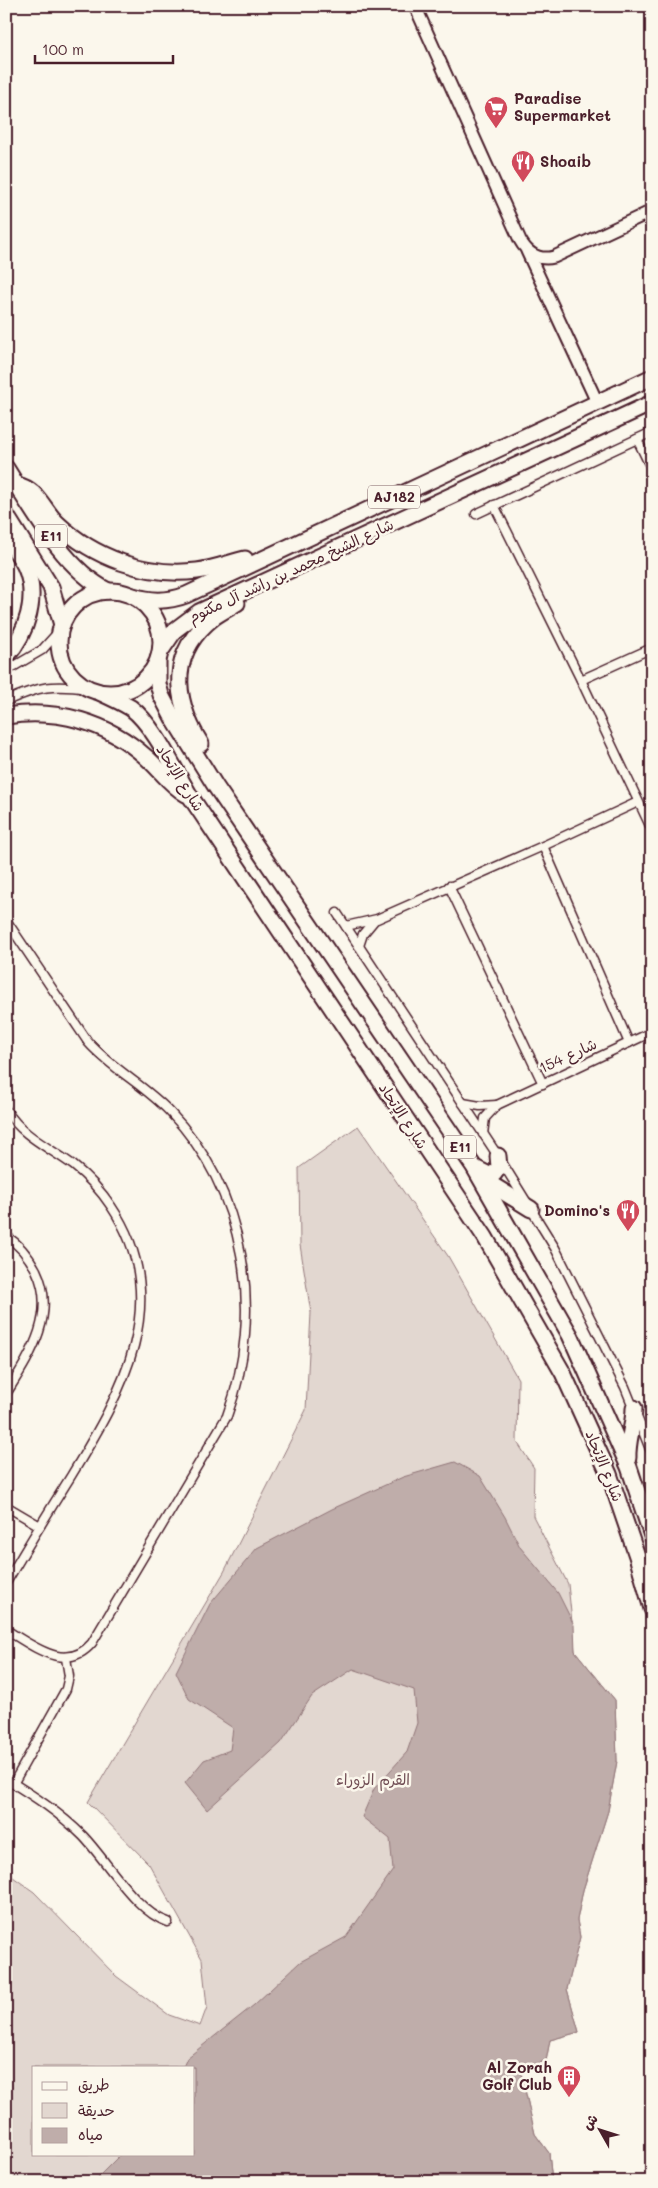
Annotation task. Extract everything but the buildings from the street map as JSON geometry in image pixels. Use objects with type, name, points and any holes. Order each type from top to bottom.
[{"type":"highway","name":"شارع الشيخ محمد بن راشد آل مكتوم","points":[[133,596],[154,601],[176,599],[652,377]]},
{"type":"highway","name":"شارع الشيخ محمد بن راشد آل مكتوم","points":[[159,656],[171,634],[185,620],[217,603],[652,403]]},
{"type":"highway","name":"E11","points":[[6,468],[70,563],[83,576],[108,591]]},
{"type":"highway","points":[[17,485],[26,487],[33,492],[58,524],[87,546],[121,563],[163,571],[197,571],[289,546]]},
{"type":"highway","name":"E11","points":[[6,515],[51,587],[62,627]]},
{"type":"highway","points":[[6,536],[25,566],[30,591],[28,619],[24,630],[6,657]]},
{"type":"highway","points":[[216,787],[214,771],[210,760],[194,733],[182,705],[180,674],[183,658],[198,632],[214,617],[272,578]]},
{"type":"highway","points":[[108,591],[121,592],[133,596],[144,604],[156,620],[161,639],[159,656],[146,678],[128,690],[114,693],[94,691],[77,681],[67,670],[61,658],[59,643],[62,627],[69,612],[80,601],[93,594],[108,591]]},
{"type":"highway","name":"شارع الإتحاد","points":[[159,656],[158,684],[164,702],[216,787],[477,1172],[570,1335],[629,1467],[652,1536]]},
{"type":"highway","name":"شارع الإتحاد","points":[[94,691],[120,702],[139,715],[190,796],[485,1237],[580,1407],[609,1474],[634,1546],[652,1609]]},
{"type":"highway","points":[[6,716],[35,713],[57,714],[106,729],[127,741],[155,765],[176,788],[190,796]]},
{"type":"highway","points":[[477,1172],[489,1175],[494,1174],[499,1167],[498,1156]]},
{"type":"highway","points":[[477,1172],[531,1209]]},
{"type":"highway","points":[[629,1467],[628,1442],[634,1408]]},
{"type":"street","points":[[415,6],[520,240],[528,251],[598,402]]},
{"type":"street","points":[[528,251],[540,258],[554,257],[652,211]]},
{"type":"street","points":[[476,514],[652,432]]},
{"type":"street","points":[[638,439],[652,470]]},
{"type":"street","points":[[494,505],[581,680],[652,830]]},
{"type":"street","points":[[6,672],[42,650],[62,627]]},
{"type":"street","points":[[581,680],[652,648]]},
{"type":"street","points":[[6,701],[34,689],[48,686],[94,691]]},
{"type":"street","points":[[346,926],[377,919],[638,802]]},
{"type":"street","points":[[543,846],[629,1043]]},
{"type":"street","points":[[449,886],[543,1084]]},
{"type":"street","points":[[336,913],[498,1156],[555,1248],[613,1363],[634,1408],[652,1454]]},
{"type":"street","points":[[359,946],[367,928],[377,919]]},
{"type":"street","points":[[6,920],[88,1042],[100,1056],[158,1099],[194,1142],[216,1180],[231,1214],[240,1247],[246,1284],[246,1322],[242,1361],[233,1398],[226,1416],[92,1643],[79,1654],[66,1658],[46,1654],[6,1630]]},
{"type":"street","name":"شارع 154","points":[[463,1103],[496,1106],[652,1032]]},
{"type":"street","points":[[483,1135],[485,1118],[496,1106]]},
{"type":"street","points":[[6,1110],[26,1134],[71,1164],[103,1195],[120,1220],[132,1248],[140,1292],[138,1336],[119,1391],[100,1428],[6,1583]]},
{"type":"street","points":[[6,1236],[23,1251],[34,1266],[41,1284],[44,1303],[42,1323],[34,1348],[6,1394]]},
{"type":"street","points":[[6,1506],[40,1526]]},
{"type":"street","points":[[66,1658],[69,1676],[66,1689],[10,1781],[43,1802],[71,1825],[101,1856],[145,1910],[155,1917],[168,1922]]},
{"type":"green space","name":"القرم الزوراء","points":[[358,1126],[448,1256],[518,1379],[517,1442],[534,1468],[533,1516],[568,1584],[575,1651],[615,1700],[617,1761],[608,1811],[583,1890],[577,1920],[580,1937],[567,1989],[579,2032],[550,2040],[546,2061],[520,2068],[535,2134],[549,2153],[552,2182],[6,2182],[6,1872],[34,1892],[116,1976],[169,2015],[200,2026],[207,2007],[202,1959],[149,1864],[88,1802],[224,1572],[306,1410],[311,1313],[300,1245],[299,1168]]},
{"type":"water","name":"القرم الزوراء","points":[[455,1462],[480,1476],[505,1517],[520,1547],[558,1593],[574,1625],[575,1651],[615,1700],[617,1761],[608,1811],[583,1890],[577,1920],[580,1937],[567,1989],[579,2032],[550,2040],[546,2061],[520,2068],[535,2134],[549,2153],[552,2182],[93,2182],[119,2156],[195,2156],[195,2066],[183,2066],[187,2058],[254,2005],[300,1962],[346,1937],[393,1870],[390,1839],[362,1817],[374,1789],[407,1752],[417,1723],[414,1690],[353,1669],[312,1696],[281,1743],[207,1810],[185,1783],[204,1760],[230,1750],[233,1728],[189,1699],[176,1672],[210,1604],[257,1548],[332,1509],[403,1477]]},
{"type":"place","name":"Paradise Supermarket","points":[[496,129]]},
{"type":"place","name":"Shoaib","points":[[523,183]]},
{"type":"place","name":"Domino's","points":[[628,1232]]},
{"type":"place","name":"Al Zorah Golf Club","points":[[569,2098]]}]
